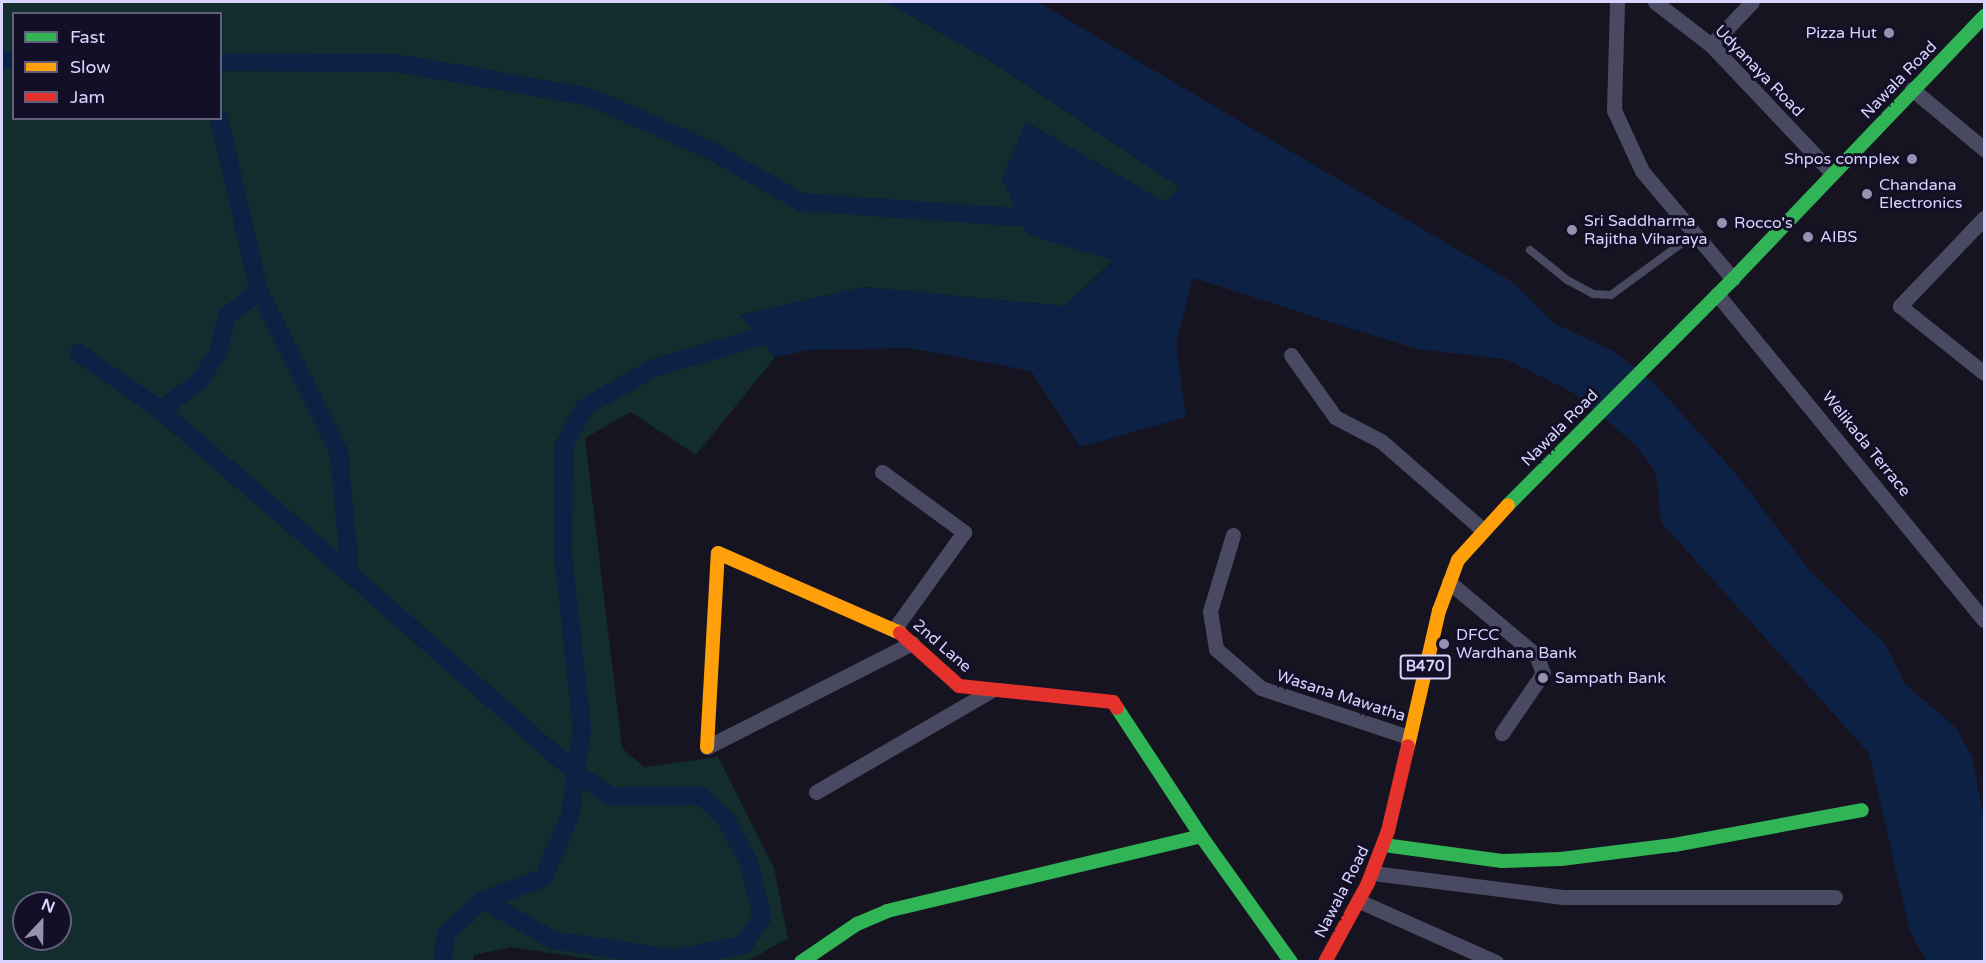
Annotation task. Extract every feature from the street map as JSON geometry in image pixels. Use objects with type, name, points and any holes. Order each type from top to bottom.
[{"type":"street","points":[[1617,2],[1614,110],[1642,171],[1693,235],[1733,279]]},
{"type":"street","name":"Udyanaya Road","points":[[1655,2],[1712,45],[1832,173]]},
{"type":"street","points":[[1712,45],[1752,2]]},
{"type":"street","name":"Nawala Road","points":[[1325,962],[1359,901],[1384,845],[1408,737],[1449,582],[1458,560],[1483,530],[1733,279],[1984,16]]},
{"type":"street","points":[[1912,89],[1984,149]]},
{"type":"street","points":[[1984,218],[1900,306],[1984,373]]},
{"type":"street","name":"Welikada Terrace","points":[[1717,294],[1984,620]]},
{"type":"street","points":[[1291,355],[1335,417],[1381,441],[1483,530]]},
{"type":"street","points":[[882,472],[964,532],[896,628]]},
{"type":"street","name":"Wasana Mawatha","points":[[1233,535],[1210,611],[1216,649],[1262,688],[1408,737]]},
{"type":"street","name":"2nd Lane","points":[[706,747],[718,553],[896,628],[959,686],[1113,702],[1201,836],[1291,962]]},
{"type":"street","points":[[1449,582],[1536,655],[1543,673],[1502,733]]},
{"type":"street","points":[[706,747],[912,643]]},
{"type":"street","points":[[816,792],[992,690]]},
{"type":"street","points":[[1384,845],[1502,861],[1562,859],[1674,845],[1862,810]]},
{"type":"street","points":[[801,962],[857,924],[887,911],[1201,836]]},
{"type":"street","points":[[1372,873],[1564,897],[1835,897]]},
{"type":"street","points":[[1359,901],[1496,962]]},
{"type":"lane","points":[[1530,250],[1567,280],[1593,294],[1611,295],[1693,235]]},
{"type":"green space","points":[[2,2],[887,2],[992,62],[1180,187],[1166,203],[1026,122],[1114,260],[1064,306],[863,287],[740,315],[775,357],[696,455],[631,412],[585,438],[622,748],[644,767],[718,757],[774,868],[788,938],[746,962],[609,962],[511,947],[474,955],[473,962],[2,962]]},
{"type":"water","points":[[887,2],[1038,2],[1514,283],[1554,323],[1615,352],[1655,384],[1736,474],[1810,571],[1885,644],[1905,684],[1956,728],[1972,757],[1984,817],[1984,961],[1927,961],[1910,932],[1869,753],[1661,522],[1656,473],[1635,444],[1574,393],[1505,359],[1416,349],[1193,278],[1176,343],[1186,417],[1080,447],[1031,371],[910,348],[810,350],[775,357],[740,315],[863,287],[1064,306],[1114,261],[1027,234],[1002,179],[1026,122],[1165,202],[1180,188],[992,62]]},
{"type":"waterway","points":[[2,60],[12,60]]},
{"type":"waterway","points":[[222,62],[396,63],[590,97],[712,151],[801,202],[1042,219]]},
{"type":"waterway","points":[[219,120],[259,291],[339,452],[350,574],[576,773],[611,796],[701,796],[726,819],[749,863],[762,917],[744,945],[673,958],[553,940],[483,900]]},
{"type":"waterway","points":[[160,410],[200,381],[219,350],[227,316],[259,291]]},
{"type":"waterway","points":[[442,962],[446,934],[483,900],[543,878],[570,816],[582,729],[563,553],[564,445],[585,407],[653,368],[782,330]]},
{"type":"waterway","points":[[79,353],[160,410],[350,574]]},
{"type":"traffic: fast","points":[[1508,505],[1733,279],[1984,16]]},
{"type":"traffic: fast","points":[[1117,708],[1201,836],[1291,962]]},
{"type":"traffic: fast","points":[[1384,845],[1502,861],[1561,859],[1674,845],[1862,810]]},
{"type":"traffic: fast","points":[[801,962],[857,924],[887,911],[1201,836]]},
{"type":"traffic: slow","points":[[1408,746],[1439,611],[1458,560],[1508,505]]},
{"type":"traffic: slow","points":[[707,747],[718,553],[900,633]]},
{"type":"traffic: jam","points":[[900,633],[959,686],[1113,702],[1117,708]]},
{"type":"traffic: jam","points":[[1325,962],[1368,883],[1388,831],[1408,746]]},
{"type":"place","name":"Pizza Hut","points":[[1889,33]]},
{"type":"place","name":"Shpos complex","points":[[1912,159]]},
{"type":"place","name":"Chandana Electronics","points":[[1867,194]]},
{"type":"place","name":"Rocco's","points":[[1722,223]]},
{"type":"place","name":"Sri Saddharma Rajitha Viharaya","points":[[1572,230]]},
{"type":"place","name":"AIBS","points":[[1808,237]]},
{"type":"place","name":"DFCC Wardhana Bank","points":[[1444,644]]},
{"type":"place","name":"Sampath Bank","points":[[1543,678]]}]
